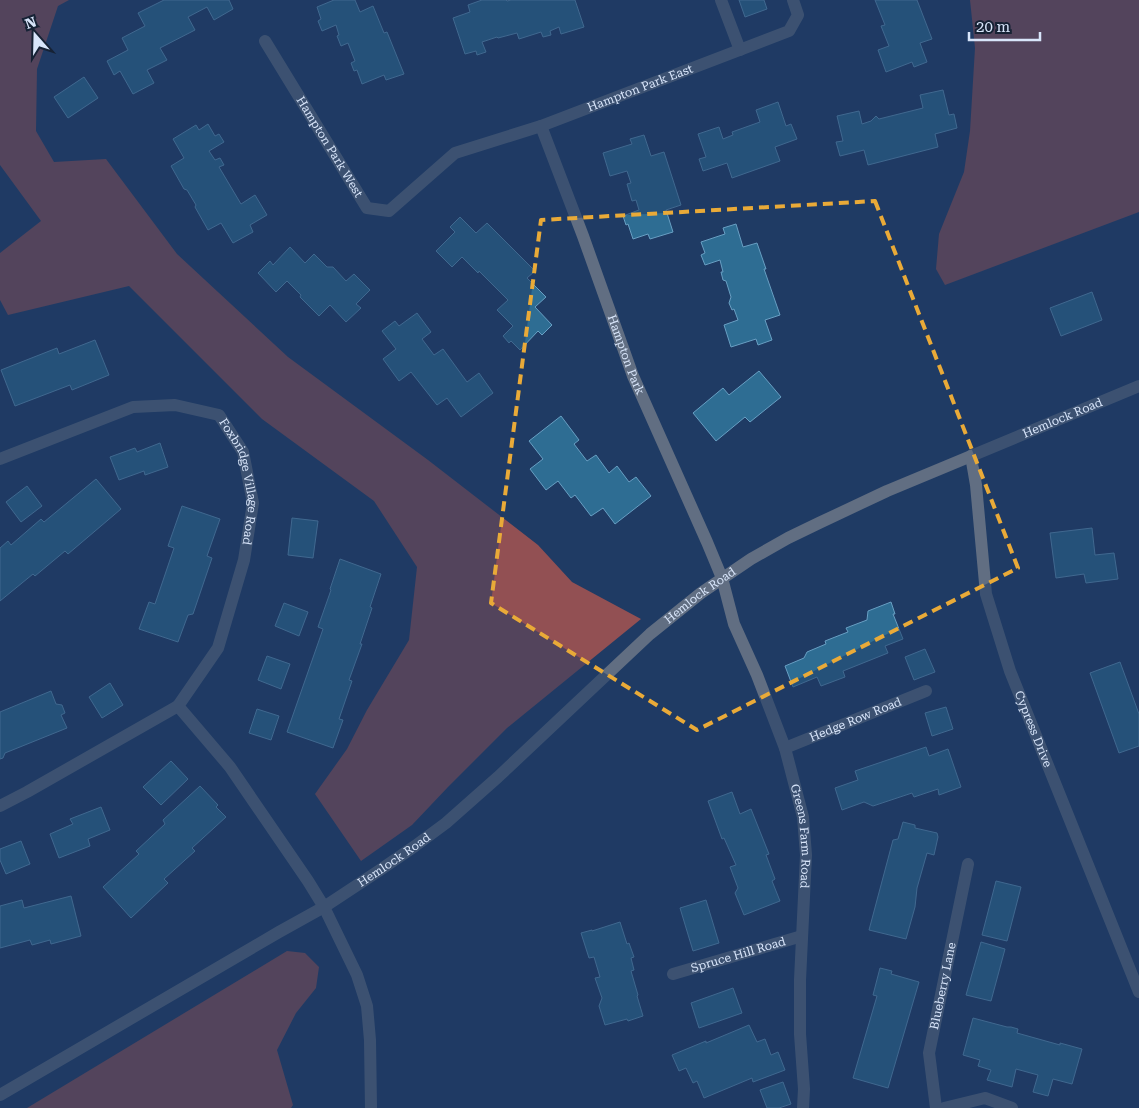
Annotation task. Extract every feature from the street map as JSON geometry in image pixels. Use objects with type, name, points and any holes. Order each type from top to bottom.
[{"type":"street","points":[[721,0],[740,50]]},
{"type":"street","name":"Hampton Park East","points":[[541,126],[789,31],[798,15],[793,0]]},
{"type":"street","name":"Hampton Park West","points":[[265,41],[367,208],[389,211],[455,153],[541,126]]},
{"type":"street","name":"Hampton Park","points":[[541,126],[633,376],[722,578]]},
{"type":"street","name":"Hemlock Road","points":[[0,1095],[324,906],[415,846],[446,823],[498,777],[650,634],[701,593],[766,550],[887,491],[1139,386]]},
{"type":"street","name":"Foxbridge Village Road","points":[[0,459],[133,407],[175,405],[219,415],[244,452],[253,503],[244,560],[218,648],[178,706],[28,792],[0,806]]},
{"type":"street","name":"Cypress Drive","points":[[971,456],[976,485],[986,594],[1010,671],[1139,992]]},
{"type":"street","name":"Greens Farm Road","points":[[722,578],[734,624],[786,748],[803,817],[806,855],[800,980],[803,1108]]},
{"type":"street","name":"Hedge Row Road","points":[[786,748],[926,691]]},
{"type":"street","points":[[178,706],[230,767],[324,906],[357,975],[367,1006],[370,1040],[371,1108]]},
{"type":"street","name":"Blueberry Lane","points":[[936,1108],[929,1053],[968,864]]},
{"type":"street","name":"Spruce Hill Road","points":[[673,974],[802,936]]},
{"type":"street","points":[[944,1108],[985,1098],[1012,1108]]},
{"type":"highlighted area","points":[[875,201],[1018,568],[697,730],[491,603],[541,220]]},
{"type":"shaded area","points":[[0,0],[69,0],[58,6],[37,69],[36,131],[54,162],[106,159],[177,254],[288,357],[428,460],[538,545],[572,582],[641,619],[507,728],[412,825],[361,861],[315,794],[347,749],[367,710],[409,640],[417,567],[374,501],[262,419],[129,286],[8,315],[0,300],[0,253],[41,221],[0,165]]},
{"type":"shaded area","points":[[970,0],[1139,0],[1139,212],[945,285],[936,269],[939,234],[964,172],[970,131],[975,48]]},
{"type":"shaded area","points":[[287,951],[305,953],[319,967],[316,988],[296,1013],[277,1050],[293,1105],[291,1108],[27,1108]]},
{"type":"building","points":[[164,0],[229,0],[233,9],[214,20],[207,7],[188,17],[195,30],[160,48],[167,60],[147,70],[154,83],[133,94],[120,71],[114,75],[107,61],[128,50],[122,38],[145,26],[138,13]]},
{"type":"building","points":[[334,0],[355,0],[360,12],[373,6],[384,33],[387,32],[404,74],[386,80],[384,75],[362,84],[357,70],[354,71],[351,63],[355,61],[348,43],[341,46],[337,36],[339,35],[336,25],[322,31],[318,21],[321,19],[317,7]]},
{"type":"building","points":[[482,0],[575,0],[584,27],[561,34],[559,27],[550,31],[551,35],[543,37],[541,32],[519,39],[517,33],[497,37],[482,42],[486,52],[477,55],[476,51],[465,54],[453,18],[470,12],[468,5]]},
{"type":"building","points":[[739,0],[764,0],[767,9],[745,17]]},
{"type":"building","points":[[875,0],[917,0],[932,39],[920,43],[927,62],[914,67],[912,62],[886,72],[878,50],[889,46],[881,26],[885,25]]},
{"type":"building","points":[[84,77],[98,98],[68,118],[54,97]]},
{"type":"building","points":[[943,90],[949,115],[954,114],[957,128],[935,134],[938,147],[868,165],[864,150],[840,156],[836,142],[843,141],[837,116],[859,111],[862,124],[871,121],[876,116],[879,119],[923,108],[920,95]]},
{"type":"building","points":[[778,102],[786,126],[791,124],[797,139],[775,147],[780,161],[732,178],[727,163],[703,171],[699,159],[706,157],[698,134],[719,127],[723,139],[733,135],[732,132],[760,122],[756,110]]},
{"type":"building","points":[[208,124],[215,136],[219,134],[224,142],[209,151],[215,160],[220,158],[224,165],[219,167],[241,204],[255,195],[267,215],[250,225],[253,232],[233,243],[221,223],[208,230],[195,207],[196,205],[171,166],[184,158],[173,139],[196,125],[199,130]]},
{"type":"building","points":[[644,135],[651,156],[664,152],[681,205],[666,210],[673,232],[650,239],[648,234],[633,239],[623,216],[639,210],[636,200],[632,201],[627,184],[631,183],[627,171],[610,176],[603,153],[632,144],[630,139]]},
{"type":"building","points":[[460,217],[476,233],[487,223],[535,271],[527,278],[546,297],[535,307],[552,325],[542,335],[538,331],[520,350],[511,341],[509,343],[503,336],[513,326],[497,310],[508,300],[462,257],[452,267],[436,251],[455,232],[450,227]]},
{"type":"building","points":[[736,224],[743,247],[757,243],[780,315],[765,320],[772,340],[758,345],[756,339],[731,347],[724,325],[738,320],[734,309],[732,310],[729,303],[731,297],[726,281],[723,280],[720,260],[705,265],[701,255],[705,253],[701,242],[725,234],[723,228]]},
{"type":"building","points":[[290,247],[305,263],[314,254],[327,267],[333,267],[346,281],[354,274],[370,290],[356,304],[361,308],[346,322],[330,305],[319,316],[287,281],[276,292],[258,273],[270,261],[273,265]]},
{"type":"building","points":[[1092,292],[1102,320],[1061,336],[1050,308]]},
{"type":"building","points":[[417,313],[431,332],[422,339],[434,355],[443,349],[467,382],[479,373],[493,393],[461,417],[447,398],[437,405],[411,372],[399,381],[383,359],[396,349],[382,331],[395,321],[399,326]]},
{"type":"building","points":[[95,340],[109,375],[72,390],[70,385],[15,406],[1,370],[57,348],[59,354]]},
{"type":"building","points":[[759,371],[781,397],[750,422],[745,417],[716,441],[693,413],[723,388],[729,395]]},
{"type":"building","points":[[561,416],[579,440],[574,444],[587,461],[596,455],[609,473],[617,466],[629,482],[636,477],[651,496],[615,524],[603,508],[591,516],[575,495],[571,498],[558,481],[546,490],[530,469],[543,459],[529,441]]},
{"type":"building","points":[[160,443],[168,467],[145,475],[144,471],[119,480],[110,457],[135,448],[137,452]]},
{"type":"building","points":[[96,479],[121,509],[68,554],[65,551],[35,576],[33,574],[0,601],[0,548],[8,541],[11,545],[41,519],[44,522]]},
{"type":"building","points":[[27,486],[42,506],[21,522],[6,502]]},
{"type":"building","points":[[182,506],[220,519],[207,556],[212,558],[193,614],[188,615],[178,642],[139,629],[149,602],[155,604],[174,548],[168,546]]},
{"type":"building","points":[[292,518],[318,521],[313,558],[288,555]]},
{"type":"building","points":[[1092,528],[1095,555],[1114,553],[1118,579],[1086,583],[1084,574],[1056,578],[1050,533]]},
{"type":"building","points":[[340,559],[381,574],[360,644],[362,644],[349,680],[352,681],[339,719],[343,720],[333,748],[287,732],[323,629],[318,627]]},
{"type":"building","points":[[891,602],[895,614],[893,614],[903,639],[885,646],[888,653],[843,671],[845,677],[821,686],[817,677],[793,687],[785,666],[804,658],[807,652],[826,644],[825,641],[848,632],[846,628],[867,620],[868,611]]},
{"type":"building","points":[[284,603],[308,612],[299,636],[275,626]]},
{"type":"building","points":[[925,649],[935,672],[914,680],[905,657]]},
{"type":"building","points":[[267,656],[290,664],[281,689],[258,680]]},
{"type":"building","points":[[1120,662],[1139,714],[1139,746],[1119,753],[1090,673]]},
{"type":"building","points":[[110,683],[123,705],[102,718],[89,697]]},
{"type":"building","points":[[51,691],[56,704],[62,705],[65,713],[61,715],[67,728],[5,753],[3,758],[0,759],[0,712]]},
{"type":"building","points":[[946,707],[953,729],[932,736],[925,713]]},
{"type":"building","points":[[257,709],[279,716],[271,740],[249,733]]},
{"type":"building","points":[[926,747],[929,756],[948,749],[961,787],[939,795],[938,789],[914,797],[912,793],[873,806],[864,802],[842,810],[835,788],[858,780],[855,771]]},
{"type":"building","points":[[171,761],[188,779],[161,805],[143,787]]},
{"type":"building","points":[[200,786],[218,805],[216,807],[226,817],[192,848],[195,851],[164,879],[168,883],[131,918],[103,887],[139,854],[136,851],[165,824],[163,820]]},
{"type":"building","points":[[732,792],[740,814],[751,809],[769,854],[766,855],[775,879],[772,881],[780,901],[744,915],[735,893],[738,888],[730,867],[736,865],[724,838],[722,839],[708,801]]},
{"type":"building","points":[[101,807],[110,830],[88,839],[90,846],[59,858],[50,834],[73,824],[70,819]]},
{"type":"building","points":[[903,822],[915,825],[915,828],[937,833],[938,837],[934,855],[927,853],[906,939],[869,930],[893,840],[898,839]]},
{"type":"building","points":[[21,841],[30,864],[6,874],[0,860],[0,849]]},
{"type":"building","points":[[996,881],[1021,887],[1007,941],[982,935]]},
{"type":"building","points":[[71,896],[81,936],[51,944],[50,940],[32,945],[30,940],[0,948],[0,906],[22,900],[24,908]]},
{"type":"building","points":[[706,900],[719,943],[693,951],[680,908]]},
{"type":"building","points":[[620,922],[627,944],[629,943],[634,957],[631,958],[634,970],[631,971],[643,1016],[605,1025],[599,1006],[602,998],[595,978],[600,977],[594,957],[589,958],[581,933]]},
{"type":"building","points":[[981,942],[1005,949],[991,1001],[966,995]]},
{"type":"building","points":[[880,968],[892,971],[891,974],[919,982],[888,1088],[853,1078],[877,996],[873,995]]},
{"type":"building","points":[[733,988],[742,1013],[699,1028],[691,1003]]},
{"type":"building","points":[[973,1018],[1018,1029],[1017,1033],[1082,1049],[1072,1084],[1053,1079],[1048,1096],[1033,1092],[1038,1075],[1016,1069],[1012,1087],[987,1080],[991,1070],[978,1066],[980,1060],[963,1055]]},
{"type":"building","points":[[749,1025],[757,1042],[765,1039],[771,1055],[778,1052],[785,1070],[753,1082],[752,1078],[704,1098],[697,1081],[693,1083],[686,1068],[679,1071],[672,1055]]},
{"type":"building","points":[[783,1082],[791,1104],[779,1108],[767,1108],[760,1090]]}]
